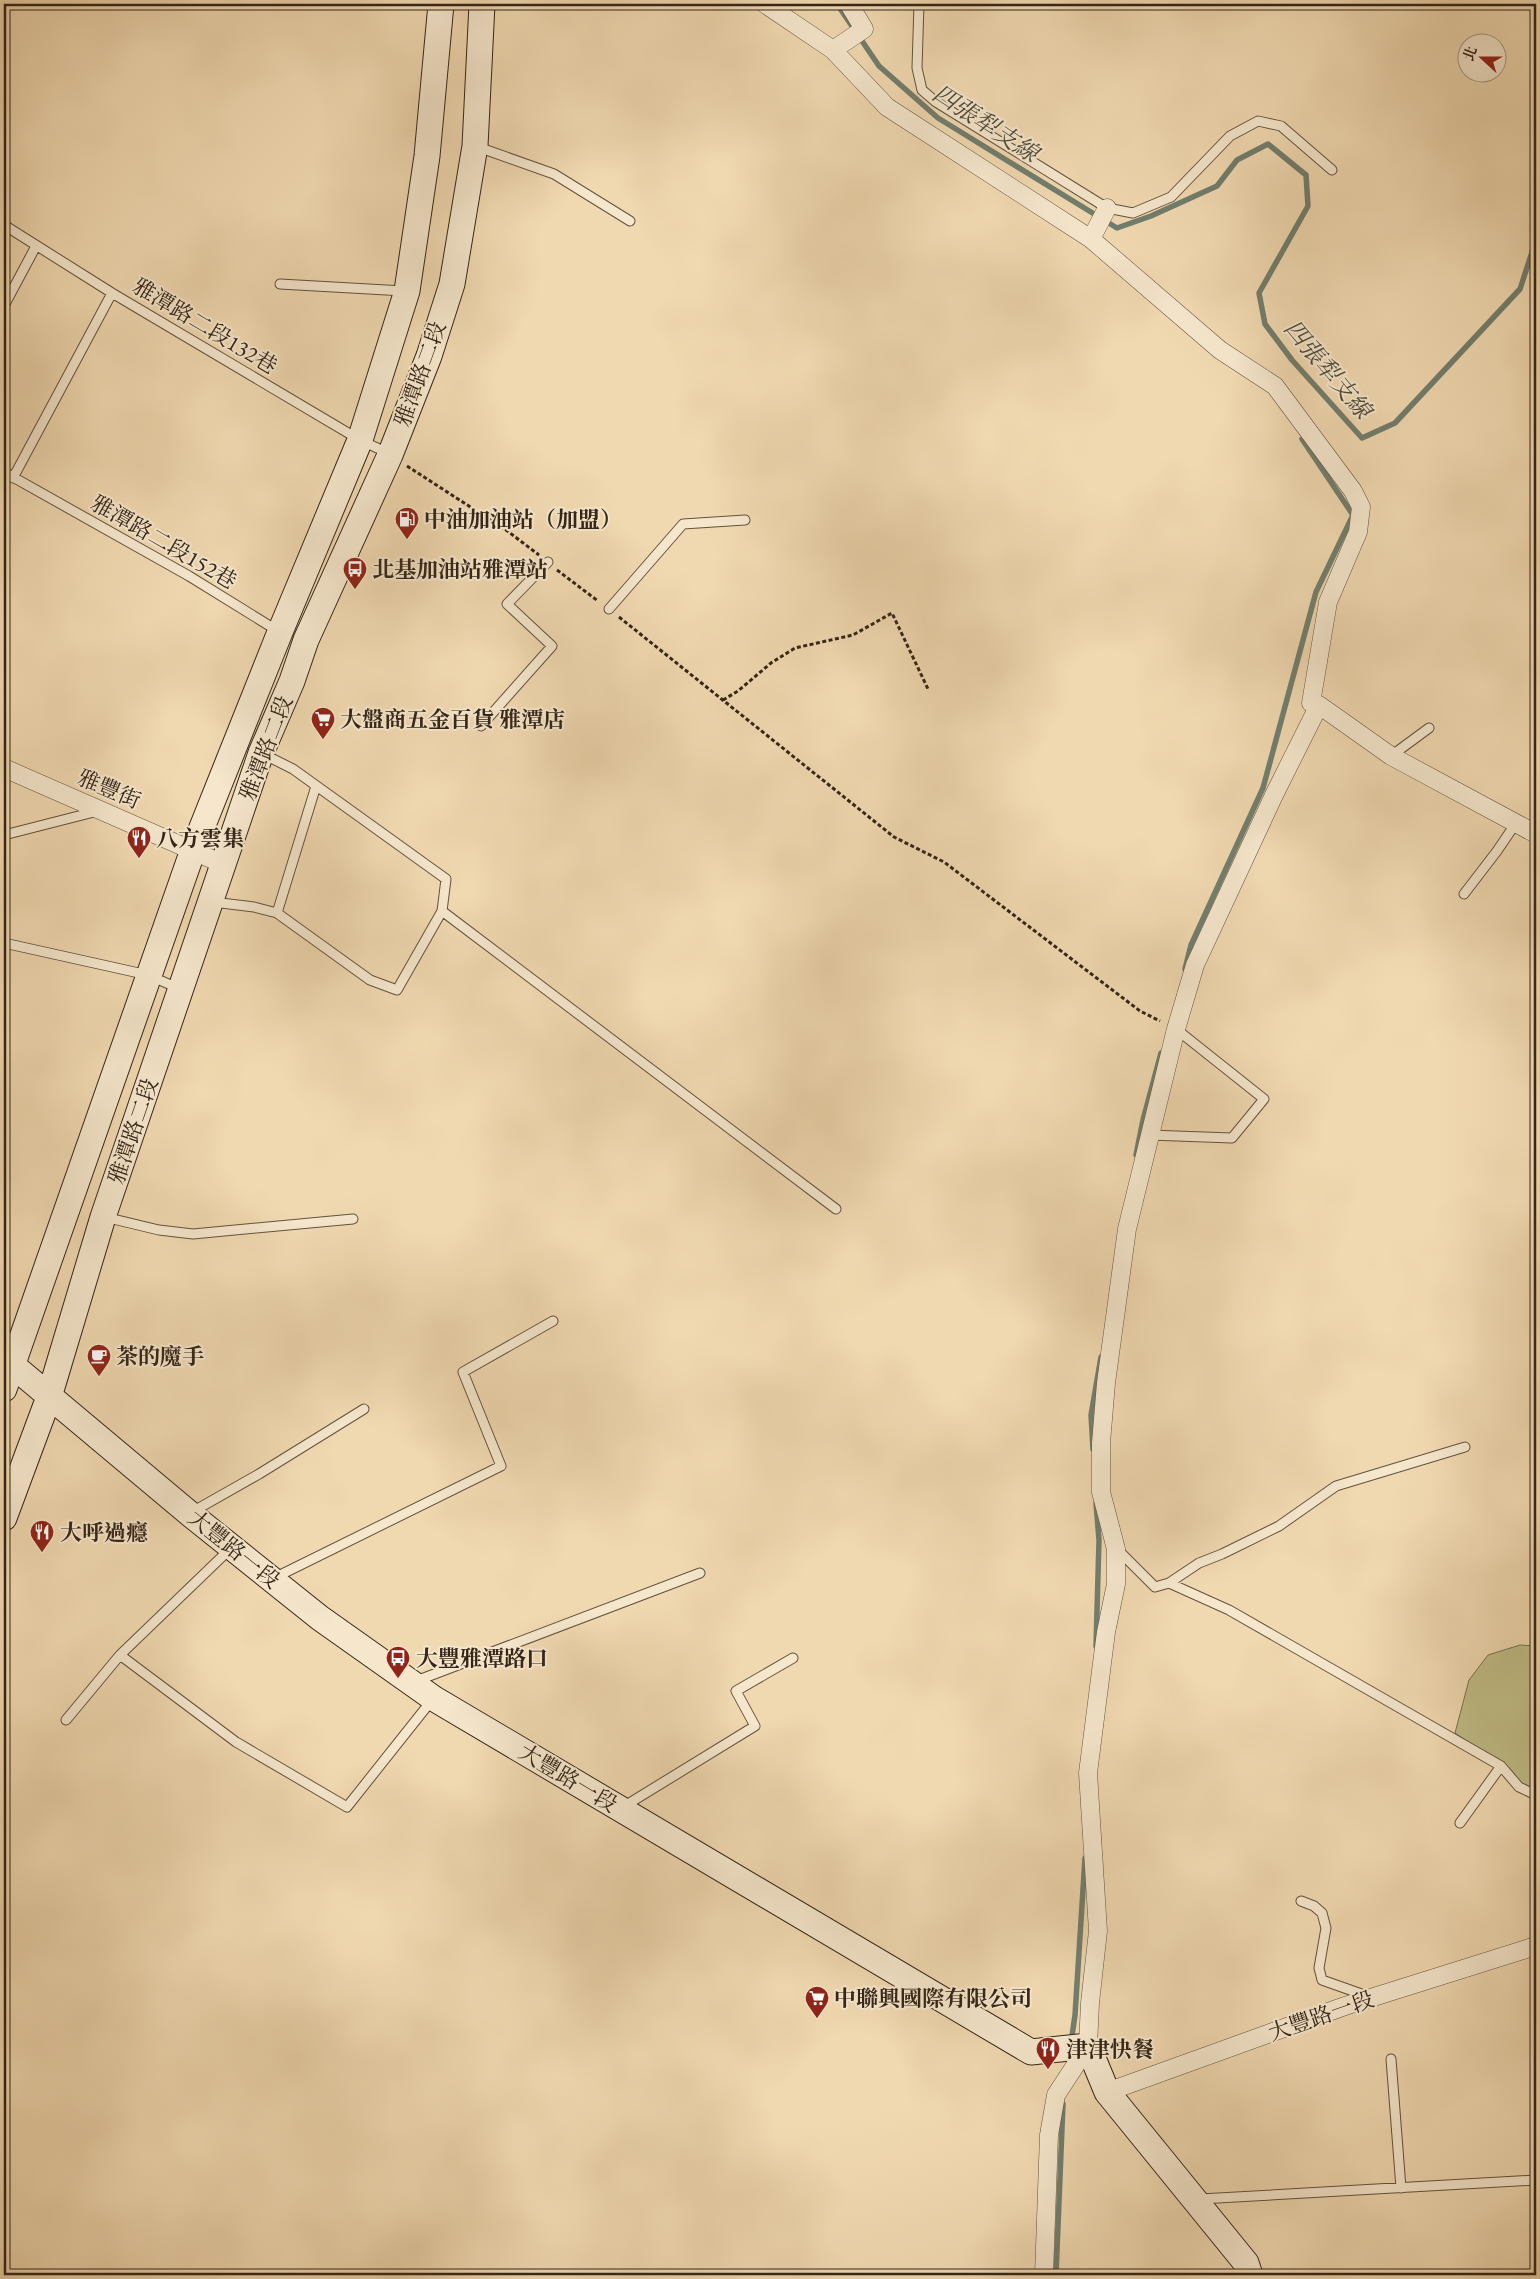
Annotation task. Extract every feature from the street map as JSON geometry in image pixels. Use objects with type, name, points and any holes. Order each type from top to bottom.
[{"type":"street","name":"雅潭路二段","points":[[4,1518],[50,1397],[102,1217],[182,990],[222,864],[262,754],[292,681],[293,636],[360,440],[407,291],[427,156],[441,4]]},
{"type":"street","name":"雅潭路二段","points":[[4,1389],[8,1362],[193,850],[293,636],[390,455],[429,356],[452,284],[475,146],[482,4]]},
{"type":"street","points":[[765,4],[833,50],[887,107],[1091,239],[1220,350],[1275,386],[1353,491],[1361,507],[1358,532],[1328,602],[1311,703],[1319,705],[1390,756],[1536,834]]},
{"type":"street","points":[[833,50],[864,29],[849,4]]},
{"type":"street","points":[[1091,239],[1107,208]]},
{"type":"street","points":[[1250,2275],[1246,2263],[1196,2199],[1107,2092],[1088,2046],[1090,2003],[1098,1932],[1088,1773],[1106,1632],[1116,1584],[1116,1549],[1101,1492],[1101,1443],[1106,1383],[1127,1229],[1176,1029],[1195,965],[1275,792],[1319,705]]},
{"type":"street","name":"雅豐街","points":[[4,768],[222,864]]},
{"type":"street","name":"大豐路一段","points":[[8,1362],[190,1514],[320,1618],[433,1698],[1031,2052],[1088,2046]]},
{"type":"street","name":"大豐路一段","points":[[1107,2092],[1372,1997],[1536,1946]]},
{"type":"street","points":[[1044,2275],[1049,2135],[1056,2095],[1088,2046]]},
{"type":"lane","points":[[919,4],[917,68],[922,90],[936,102],[1107,208],[1134,213],[1172,197],[1230,136],[1258,121],[1281,126],[1332,170]]},
{"type":"lane","points":[[475,146],[554,174],[630,221]]},
{"type":"lane","name":"雅潭路二段132巷","points":[[4,225],[112,293],[360,440],[390,455]]},
{"type":"lane","points":[[4,306],[36,246]]},
{"type":"lane","points":[[280,284],[407,291]]},
{"type":"lane","points":[[13,478],[112,293]]},
{"type":"lane","name":"雅潭路二段152巷","points":[[4,472],[293,636]]},
{"type":"lane","points":[[609,609],[683,524],[745,520]]},
{"type":"lane","points":[[481,726],[552,646],[507,604],[548,562]]},
{"type":"lane","points":[[1390,756],[1429,728]]},
{"type":"lane","points":[[211,902],[254,907],[277,913],[370,980],[397,990],[442,911],[446,879],[293,769],[262,754]]},
{"type":"lane","points":[[277,913],[316,786]]},
{"type":"lane","points":[[4,835],[100,810]]},
{"type":"lane","points":[[1464,894],[1516,824]]},
{"type":"lane","points":[[442,911],[836,1209]]},
{"type":"lane","points":[[4,943],[148,975],[182,990]]},
{"type":"lane","points":[[1149,1135],[1232,1138],[1264,1099],[1176,1029]]},
{"type":"lane","points":[[102,1217],[159,1230],[193,1234],[353,1219]]},
{"type":"lane","points":[[272,1580],[501,1466],[463,1372],[553,1321]]},
{"type":"lane","points":[[190,1514],[364,1409]]},
{"type":"lane","points":[[1116,1549],[1155,1587],[1169,1583],[1199,1563],[1279,1526],[1336,1486],[1465,1447]]},
{"type":"lane","points":[[66,1720],[120,1655],[232,1547]]},
{"type":"lane","points":[[411,1682],[700,1573]]},
{"type":"lane","points":[[1169,1583],[1229,1610],[1501,1766],[1519,1787],[1536,1796]]},
{"type":"lane","points":[[120,1655],[236,1742],[347,1807],[433,1698]]},
{"type":"lane","points":[[620,1809],[755,1726],[736,1691],[793,1658]]},
{"type":"lane","points":[[1460,1823],[1501,1766]]},
{"type":"lane","points":[[1302,1901],[1314,1906],[1322,1913],[1326,1928],[1318,1968],[1322,1980],[1372,1997]]},
{"type":"lane","points":[[1391,2059],[1401,2188]]},
{"type":"lane","points":[[1196,2199],[1536,2180]]},
{"type":"path","points":[[390,455],[506,530],[609,609],[894,837],[944,862],[1140,1011],[1176,1029]]},
{"type":"path","points":[[723,700],[738,691],[771,662],[796,648],[853,635],[892,613],[928,689]]},
{"type":"shaded area","points":[[1520,1645],[1536,1646],[1536,1794],[1514,1785],[1506,1767],[1455,1733],[1469,1680],[1488,1655]]},
{"type":"waterway","name":"四張犁支線","points":[[837,4],[879,66],[938,118],[1117,228],[1151,216],[1217,186],[1237,160],[1268,144],[1306,175],[1308,206],[1259,293],[1265,324],[1292,360],[1362,438],[1395,423],[1520,289],[1536,240]]},
{"type":"waterway","points":[[1185,969],[1191,945],[1263,788],[1316,592],[1353,515],[1302,439]]},
{"type":"waterway","points":[[1136,1155],[1143,1120],[1161,1053]]},
{"type":"waterway","points":[[1093,1449],[1091,1415],[1101,1357]]},
{"type":"waterway","points":[[1096,1503],[1099,1540],[1096,1646]]},
{"type":"waterway","points":[[1071,2043],[1075,2015],[1085,1858]]},
{"type":"waterway","points":[[1056,2275],[1063,2104]]},
{"type":"place","name":"中油加油站（加盟）","points":[[407,540]]},
{"type":"place","name":"北基加油站雅潭站","points":[[355,590]]},
{"type":"place","name":"大盤商五金百貨 雅潭店","points":[[323,740]]},
{"type":"place","name":"八方雲集","points":[[139,859]]},
{"type":"place","name":"茶的魔手","points":[[99,1377]]},
{"type":"place","name":"大呼過癮","points":[[42,1553]]},
{"type":"place","name":"大豐雅潭路口","points":[[398,1679]]},
{"type":"place","name":"中聯興國際有限公司","points":[[817,2019]]},
{"type":"place","name":"津津快餐","points":[[1048,2070]]}]
